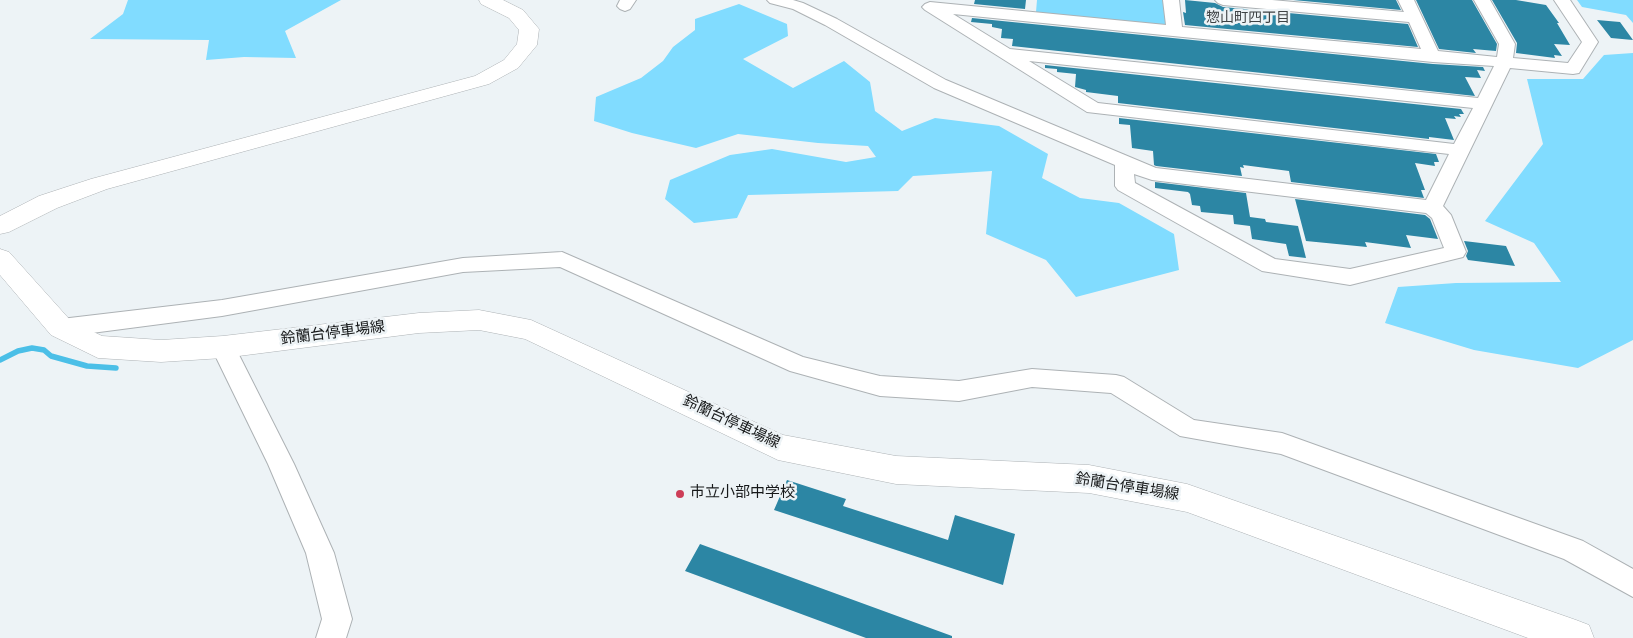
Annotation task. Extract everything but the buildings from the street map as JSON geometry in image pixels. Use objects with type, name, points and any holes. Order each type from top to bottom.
[{"type":"main road","points":[[0,226],[48,202],[99,184],[482,80],[511,64],[527,45],[529,29],[516,14],[488,0]]},
{"type":"main road","name":"鈴蘭台停車場線","points":[[0,258],[61,328],[98,347],[161,351],[428,323],[479,320],[531,330],[778,447],[896,470],[1089,479],[1187,498],[1576,638]]},
{"type":"street","points":[[775,0],[798,6],[832,22],[940,84],[1124,162],[1152,174],[1432,207],[1441,215],[1456,252],[1350,277],[1270,266],[1125,186],[1124,162]]},
{"type":"street","points":[[1171,0],[1175,31]]},
{"type":"street","points":[[1223,0],[1414,18]]},
{"type":"street","points":[[1406,0],[1433,57]]},
{"type":"street","points":[[1432,207],[1504,63],[1507,44],[1482,0]]},
{"type":"street","points":[[925,3],[990,6],[1175,31],[1573,69],[1590,42],[1562,0]]},
{"type":"street","points":[[925,3],[1093,108],[1460,150]]},
{"type":"street","points":[[1005,54],[1482,104]]},
{"type":"street","points":[[61,328],[222,308],[463,265],[562,259],[798,364],[880,386],[958,391],[1032,378],[1116,384],[1189,429],[1282,444],[1573,550],[1633,584]]},
{"type":"street","points":[[223,346],[281,464],[320,553],[337,619],[331,638]]},
{"type":"shaded area","points":[[128,0],[341,0],[285,31],[296,58],[244,57],[206,60],[209,40],[90,39],[123,14]]},
{"type":"shaded area","points":[[1037,0],[1166,0],[1169,23],[1161,26],[1038,14],[1036,12]]},
{"type":"shaded area","points":[[1577,0],[1633,0],[1633,23],[1626,15],[1582,7]]},
{"type":"shaded area","points":[[739,4],[787,24],[788,36],[743,59],[793,88],[844,61],[870,82],[875,111],[902,131],[935,118],[999,126],[1048,154],[1042,178],[1080,198],[1119,203],[1174,234],[1179,270],[1076,297],[1046,260],[986,234],[992,171],[913,176],[898,191],[748,195],[737,218],[694,223],[665,199],[670,180],[730,155],[772,149],[846,162],[876,157],[868,146],[818,143],[738,134],[696,148],[632,133],[594,121],[596,97],[641,78],[663,61],[673,47],[695,30],[695,19]]},
{"type":"shaded area","points":[[1633,53],[1633,340],[1578,368],[1474,350],[1385,323],[1398,287],[1456,283],[1561,282],[1534,243],[1485,221],[1543,144],[1527,79],[1583,79],[1604,55]]},
{"type":"waterway","points":[[0,360],[18,351],[32,348],[44,350],[51,356],[87,366],[116,368]]},
{"type":"place","name":"市立小部中学校","points":[[680,494]]},
{"type":"district","name":"惣山町四丁目","points":[[1248,19]]}]
